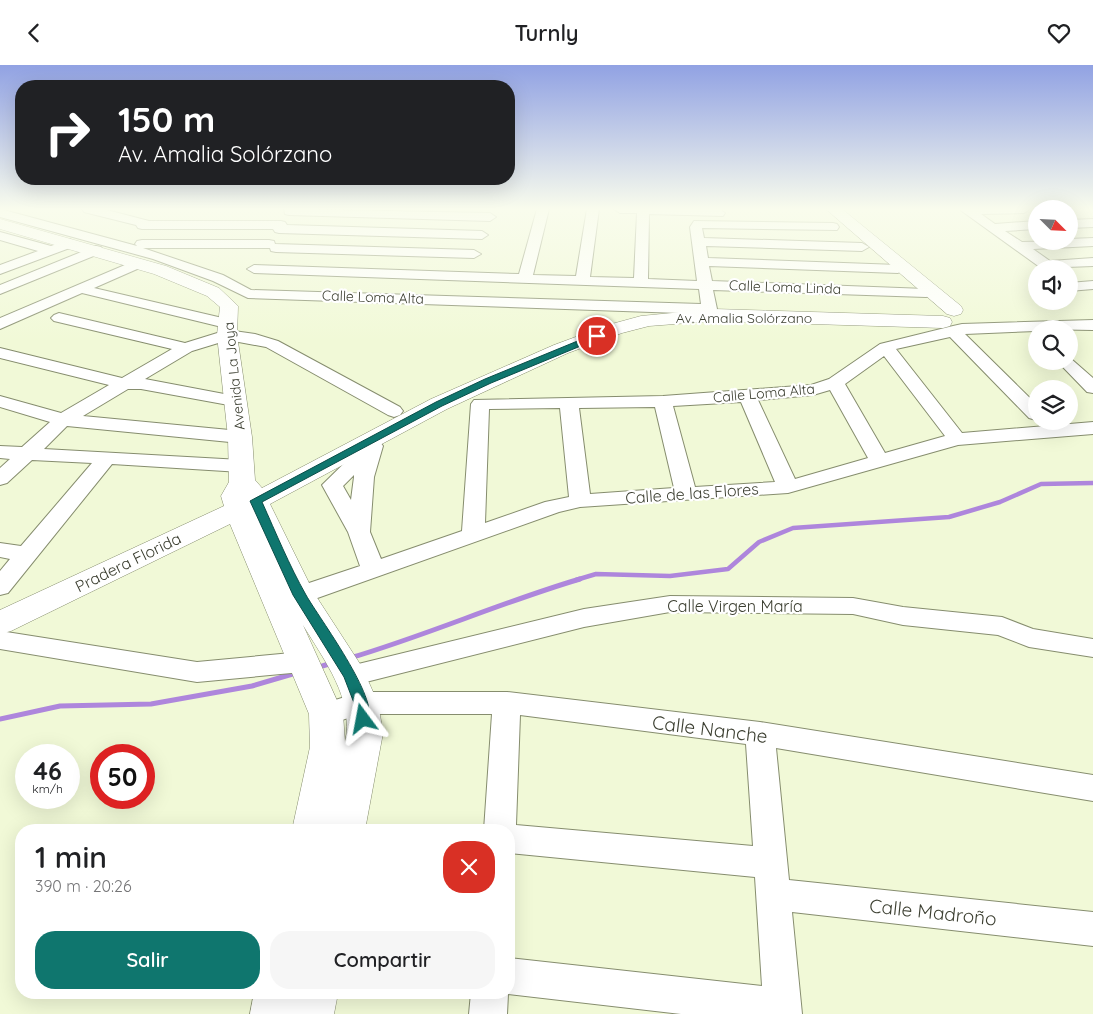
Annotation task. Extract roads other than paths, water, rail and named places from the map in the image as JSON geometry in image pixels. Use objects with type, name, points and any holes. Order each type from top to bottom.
[{"type":"main road","name":"Avenida La Joya","points":[[103,253],[141,271],[160,270],[213,292],[227,321],[244,491],[304,668],[326,714],[328,747],[312,824]]},
{"type":"main road","points":[[873,253],[943,317]]},
{"type":"main road","points":[[879,253],[926,293],[943,317]]},
{"type":"main road","name":"Av. Amalia Solórzano","points":[[244,491],[473,380],[578,335],[626,319],[661,312],[709,309],[943,317]]},
{"type":"main road","name":"Av. Amalia Solórzano","points":[[244,491],[355,447],[488,381],[561,349],[615,329],[648,320],[714,315],[943,317]]},
{"type":"main road","name":"Avenida La Joya","points":[[244,491],[300,595],[348,675],[365,733],[347,824]]},
{"type":"main road","name":"Pradera Florida","points":[[0,603],[244,491]]},
{"type":"main road","name":"Pradera Florida","points":[[0,623],[244,491]]},
{"type":"main road","points":[[273,1014],[276,999]]},
{"type":"main road","points":[[311,1014],[314,999]]},
{"type":"street","points":[[0,270],[43,253]]},
{"type":"street","points":[[0,290],[88,253]]},
{"type":"street","points":[[167,253],[244,292]]},
{"type":"street","points":[[0,479],[63,420],[134,382],[227,321],[268,253]]},
{"type":"street","points":[[456,253],[474,254],[457,300]]},
{"type":"street","points":[[525,278],[532,253]]},
{"type":"street","points":[[582,280],[586,253]]},
{"type":"street","points":[[641,282],[642,253]]},
{"type":"street","points":[[701,253],[709,309]]},
{"type":"street","points":[[1024,253],[1035,260]]},
{"type":"street","points":[[702,262],[898,269]]},
{"type":"street","points":[[1078,264],[1093,262]]},
{"type":"street","name":"Calle Loma Linda","points":[[259,269],[926,293]]},
{"type":"street","points":[[0,324],[81,289],[141,271]]},
{"type":"street","points":[[106,295],[124,286]]},
{"type":"street","points":[[81,289],[227,321],[255,339],[272,344],[394,411]]},
{"type":"street","name":"Calle Loma Alta","points":[[244,292],[709,309]]},
{"type":"street","points":[[943,317],[1028,406]]},
{"type":"street","name":"Calle Loma Alta","points":[[472,535],[480,404],[663,401],[747,397],[813,390],[835,383],[886,347],[943,317],[962,329],[1028,329]]},
{"type":"street","points":[[59,318],[186,348]]},
{"type":"street","name":"Calle Loma Alta","points":[[1078,326],[1093,325]]},
{"type":"street","points":[[0,344],[134,382]]},
{"type":"street","points":[[886,347],[957,439]]},
{"type":"street","points":[[0,353],[234,401]]},
{"type":"street","points":[[1074,370],[1093,388]]},
{"type":"street","points":[[835,383],[880,461]]},
{"type":"street","points":[[747,397],[788,487]]},
{"type":"street","points":[[0,401],[63,420],[240,437]]},
{"type":"street","points":[[663,401],[686,493]]},
{"type":"street","points":[[569,403],[580,501]]},
{"type":"street","name":"Calle de las Flores","points":[[1078,427],[1093,428]]},
{"type":"street","name":"Calle de las Flores","points":[[300,595],[373,568],[553,507],[580,501],[788,487],[957,439],[1028,429]]},
{"type":"street","points":[[359,532],[364,477],[373,447],[332,485],[359,532],[373,568]]},
{"type":"street","points":[[0,452],[106,459],[244,491]]},
{"type":"street","points":[[0,587],[25,554],[106,459]]},
{"type":"street","points":[[0,550],[25,554]]},
{"type":"street","name":"Calle Virgen María","points":[[348,675],[584,618],[670,604],[854,606],[903,616],[1002,626],[1029,638],[1093,648]]},
{"type":"street","points":[[0,640],[197,672],[304,668]]},
{"type":"street","name":"Calle Nanche","points":[[326,714],[348,675],[507,703],[760,734],[1093,788]]},
{"type":"street","points":[[500,824],[507,703]]},
{"type":"street","points":[[515,977],[783,1010],[760,734]]},
{"type":"street","name":"Calle Madroño","points":[[515,840],[1093,929]]},
{"type":"street","points":[[488,1014],[489,999]]},
{"type":"waterway","points":[[576,580],[596,574],[670,576],[728,569],[759,542],[793,528],[949,517],[1000,502],[1041,484],[1093,483]]},
{"type":"waterway","points":[[350,658],[580,579]]},
{"type":"waterway","points":[[316,668],[332,663]]},
{"type":"waterway","points":[[0,719],[60,706],[151,704],[252,686],[296,673]]}]
